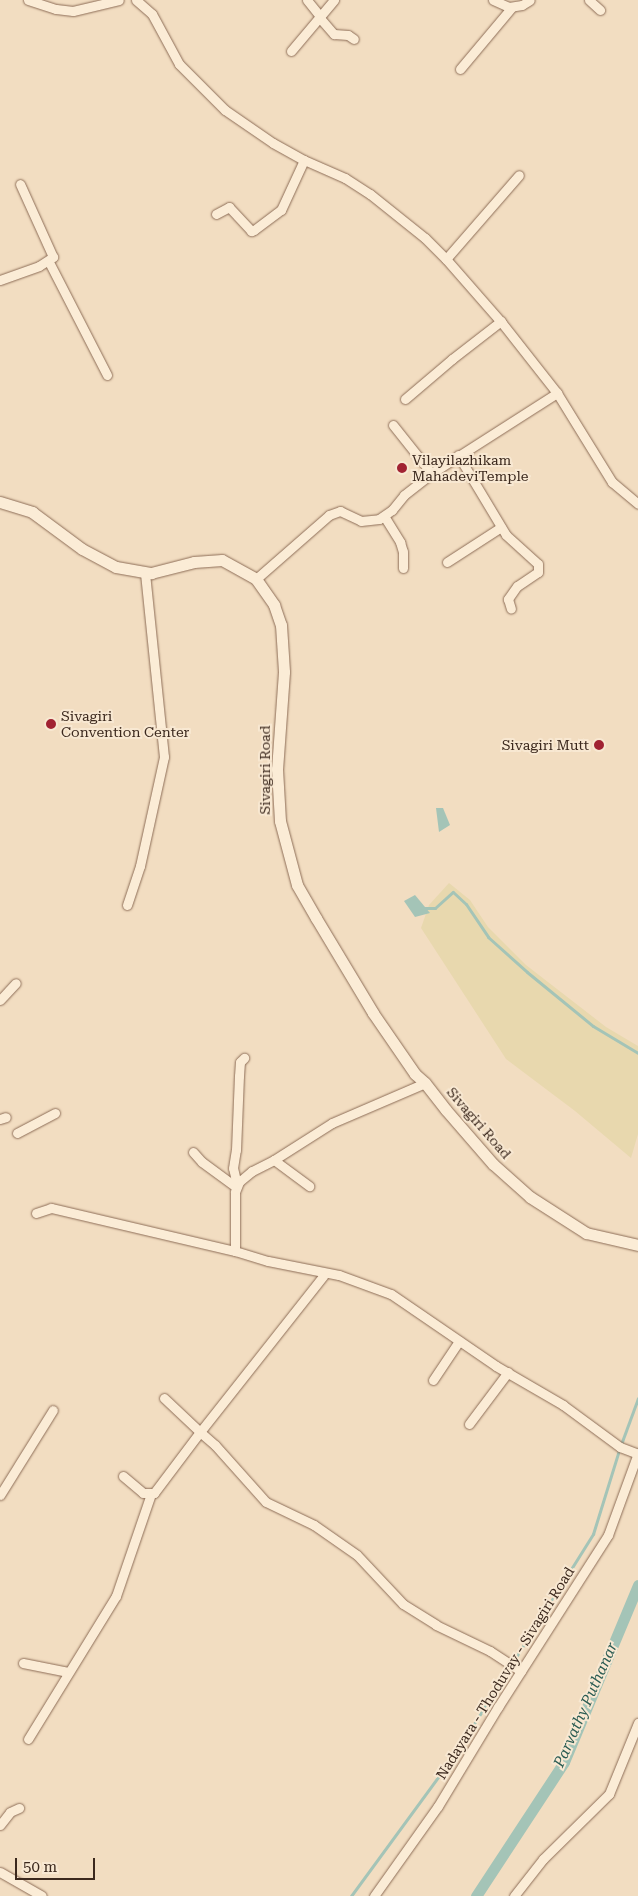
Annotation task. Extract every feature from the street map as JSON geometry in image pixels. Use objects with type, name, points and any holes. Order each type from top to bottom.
[{"type":"main road","name":"Sivagiri Road","points":[[0,502],[32,512],[82,550],[116,567],[151,574],[194,562],[222,560],[256,579],[274,605],[281,625],[284,672],[278,778],[280,822],[298,885],[373,1013],[415,1074],[425,1083],[493,1164],[530,1197],[586,1233],[638,1246]]},
{"type":"street","points":[[28,0],[56,9],[73,11],[119,0]]},
{"type":"street","points":[[136,0],[152,14],[169,49],[191,78],[243,124],[304,160],[345,178],[370,194],[425,238],[446,259],[501,321],[557,393],[606,474],[638,504]]},
{"type":"street","points":[[307,0],[332,32],[354,39]]},
{"type":"street","points":[[291,51],[334,0]]},
{"type":"street","points":[[493,0],[512,7]]},
{"type":"street","points":[[460,69],[512,7],[530,0]]},
{"type":"street","points":[[589,0],[600,10]]},
{"type":"street","points":[[216,214],[229,207],[251,231],[254,230],[281,210],[304,160]]},
{"type":"street","points":[[446,259],[519,175]]},
{"type":"street","points":[[0,280],[49,262],[54,257],[20,184]]},
{"type":"street","points":[[49,262],[107,375]]},
{"type":"street","points":[[405,399],[501,321]]},
{"type":"street","points":[[256,579],[314,526],[334,512],[342,512],[364,522],[384,516],[392,510],[404,495],[458,455],[557,393]]},
{"type":"street","points":[[393,425],[432,474]]},
{"type":"street","points":[[458,455],[501,527],[539,568],[538,572],[514,590],[507,602],[511,609]]},
{"type":"street","points":[[384,516],[400,542],[403,552],[403,568]]},
{"type":"street","points":[[447,562],[501,527]]},
{"type":"street","points":[[127,905],[142,857],[164,757],[145,572]]},
{"type":"street","points":[[0,1000],[16,983]]},
{"type":"street","points":[[235,1251],[237,1186],[233,1168],[236,1150],[236,1110],[240,1062],[244,1058]]},
{"type":"street","points":[[237,1186],[252,1171],[274,1160],[332,1123],[425,1083]]},
{"type":"street","points":[[17,1133],[56,1113]]},
{"type":"street","points":[[193,1152],[202,1162],[237,1186]]},
{"type":"street","points":[[274,1160],[309,1186]]},
{"type":"street","points":[[36,1213],[51,1208],[366,1284],[408,1304],[432,1324],[563,1405],[620,1447],[638,1454]]},
{"type":"street","points":[[28,1739],[116,1596],[151,1494],[172,1470],[323,1276]]},
{"type":"street","points":[[433,1380],[459,1341]]},
{"type":"street","points":[[469,1424],[508,1372]]},
{"type":"street","points":[[164,1398],[220,1451],[266,1502],[314,1525],[357,1555],[402,1604],[436,1624],[490,1651],[521,1671]]},
{"type":"street","points":[[0,1495],[53,1410]]},
{"type":"street","name":"Nadayara - Thoduvay - Sivagiri Road","points":[[374,1896],[438,1806],[608,1535],[638,1454]]},
{"type":"street","points":[[123,1476],[143,1493],[151,1494]]},
{"type":"street","points":[[23,1663],[68,1672]]},
{"type":"street","points":[[514,1896],[543,1859],[609,1794],[638,1722]]},
{"type":"street","points":[[0,1825],[10,1812],[19,1808]]},
{"type":"street","points":[[0,1872],[42,1896]]},
{"type":"shaded area","points":[[436,808],[443,808],[450,825],[439,832]]},
{"type":"shaded area","points":[[449,883],[470,900],[488,927],[526,965],[606,1027],[638,1046],[638,1134],[631,1158],[575,1111],[506,1059],[421,928],[429,905]]},
{"type":"shaded area","points":[[415,895],[430,913],[415,917],[404,901]]},
{"type":"waterway","points":[[422,908],[435,908],[453,892],[466,904],[488,937],[527,972],[593,1026],[638,1053]]},
{"type":"waterway","points":[[351,1896],[455,1754],[593,1534],[620,1447],[638,1398]]},
{"type":"waterway","name":"Parvathy Puthanar","points":[[476,1896],[564,1762],[638,1585]]},
{"type":"place","name":"Vilayilazhikam MahadeviTemple","points":[[402,468]]},
{"type":"place","name":"Sivagiri Convention Center","points":[[51,724]]},
{"type":"place","name":"Sivagiri Mutt","points":[[599,745]]}]
